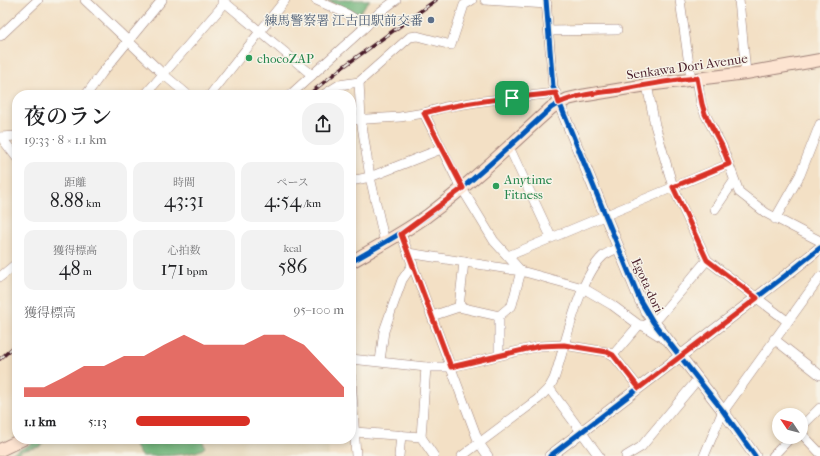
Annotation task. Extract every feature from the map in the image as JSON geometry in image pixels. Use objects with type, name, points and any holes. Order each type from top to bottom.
[{"type":"main road","name":"Senkawa Dori Avenue","points":[[356,259],[401,234],[463,188],[551,108],[557,98],[568,99],[647,85],[746,73],[820,60]]},
{"type":"main road","points":[[0,450],[13,444]]},
{"type":"street","points":[[0,36],[38,0]]},
{"type":"street","points":[[85,0],[163,74],[182,90]]},
{"type":"street","points":[[90,90],[162,0]]},
{"type":"street","points":[[214,90],[285,0]]},
{"type":"street","points":[[316,0],[347,14],[366,26]]},
{"type":"street","points":[[296,90],[380,12],[396,0]]},
{"type":"street","points":[[331,90],[339,85],[359,82],[410,38],[417,36],[451,45],[464,5],[472,0]]},
{"type":"street","points":[[356,120],[400,117],[424,113],[445,107],[483,101],[557,98],[553,87],[547,2],[485,0]]},
{"type":"street","points":[[680,0],[694,79],[705,114],[722,146],[739,192],[775,219],[820,241]]},
{"type":"street","points":[[739,0],[746,73]]},
{"type":"street","points":[[149,90],[224,2],[312,75]]},
{"type":"street","points":[[549,31],[617,30]]},
{"type":"street","points":[[359,82],[361,119],[370,177],[385,243]]},
{"type":"street","points":[[647,85],[655,125],[673,187],[707,260],[787,321]]},
{"type":"street","name":"Egota-dori","points":[[557,98],[640,300],[645,324],[668,341],[681,356],[755,456]]},
{"type":"street","points":[[424,113],[441,149],[494,241],[521,271]]},
{"type":"street","points":[[775,219],[800,175],[820,124]]},
{"type":"street","points":[[12,137],[2,140],[12,152]]},
{"type":"street","points":[[509,147],[551,237]]},
{"type":"street","points":[[356,180],[370,177],[441,149]]},
{"type":"street","points":[[508,256],[729,164]]},
{"type":"street","points":[[715,209],[734,180]]},
{"type":"street","points":[[401,234],[479,443],[488,456]]},
{"type":"street","points":[[462,456],[538,399],[548,388],[554,379],[583,288],[592,269],[603,256],[619,247]]},
{"type":"street","points":[[550,456],[820,248]]},
{"type":"street","points":[[408,253],[521,271],[583,288],[645,324]]},
{"type":"street","points":[[613,355],[645,324],[659,317],[707,260]]},
{"type":"street","points":[[459,307],[464,262]]},
{"type":"street","points":[[380,362],[384,331],[402,280],[412,264]]},
{"type":"street","points":[[0,277],[12,267]]},
{"type":"street","points":[[499,355],[499,316],[512,305],[521,271]]},
{"type":"street","points":[[704,456],[723,411],[787,321],[819,280]]},
{"type":"street","points":[[432,316],[459,307],[499,316]]},
{"type":"street","points":[[774,339],[820,375]]},
{"type":"street","points":[[356,360],[426,367],[451,367],[540,346],[564,345],[607,352],[613,355],[639,388]]},
{"type":"street","points":[[426,367],[421,437],[434,456]]},
{"type":"street","points":[[626,456],[642,447],[698,379]]},
{"type":"street","points":[[548,388],[599,456]]},
{"type":"street","points":[[808,420],[820,408]]},
{"type":"street","points":[[356,432],[421,437]]},
{"type":"street","points":[[399,456],[401,435]]},
{"type":"street","points":[[808,440],[820,453]]},
{"type":"street","points":[[356,444],[356,456]]},
{"type":"street","points":[[773,456],[784,444]]},
{"type":"shaded area","points":[[28,444],[328,444],[329,456],[3,456]]},
{"type":"green space","points":[[327,0],[370,0],[359,13],[353,14]]},
{"type":"green space","points":[[31,444],[42,444],[39,447],[21,451],[15,456],[7,456]]},
{"type":"green space","points":[[134,444],[204,444],[205,447],[201,450],[185,454],[141,456]]},
{"type":"railway","points":[[314,90],[343,67],[436,0]]},
{"type":"railway","points":[[0,359],[12,348]]},
{"type":"cycle path","points":[[546,0],[553,87],[640,300],[653,322],[723,411],[755,456]]},
{"type":"cycle path","points":[[356,259],[427,216],[475,177],[551,108],[559,103]]},
{"type":"cycle path","points":[[550,456],[820,248]]},
{"type":"place","name":"練馬警察署 江古田駅前交番","points":[[431,20]]},
{"type":"place","name":"chocoZAP","points":[[249,58]]},
{"type":"place","name":"Anytime Fitness","points":[[496,186]]},
{"type":"route","points":[[697,78],[705,114],[722,146],[729,164],[673,187],[694,235],[707,260],[757,298],[706,335],[639,388],[613,355],[607,352],[564,345],[540,346],[451,367],[401,234],[463,188],[458,182],[424,113],[445,107],[512,98],[556,93],[559,103],[581,96],[697,78]]}]
